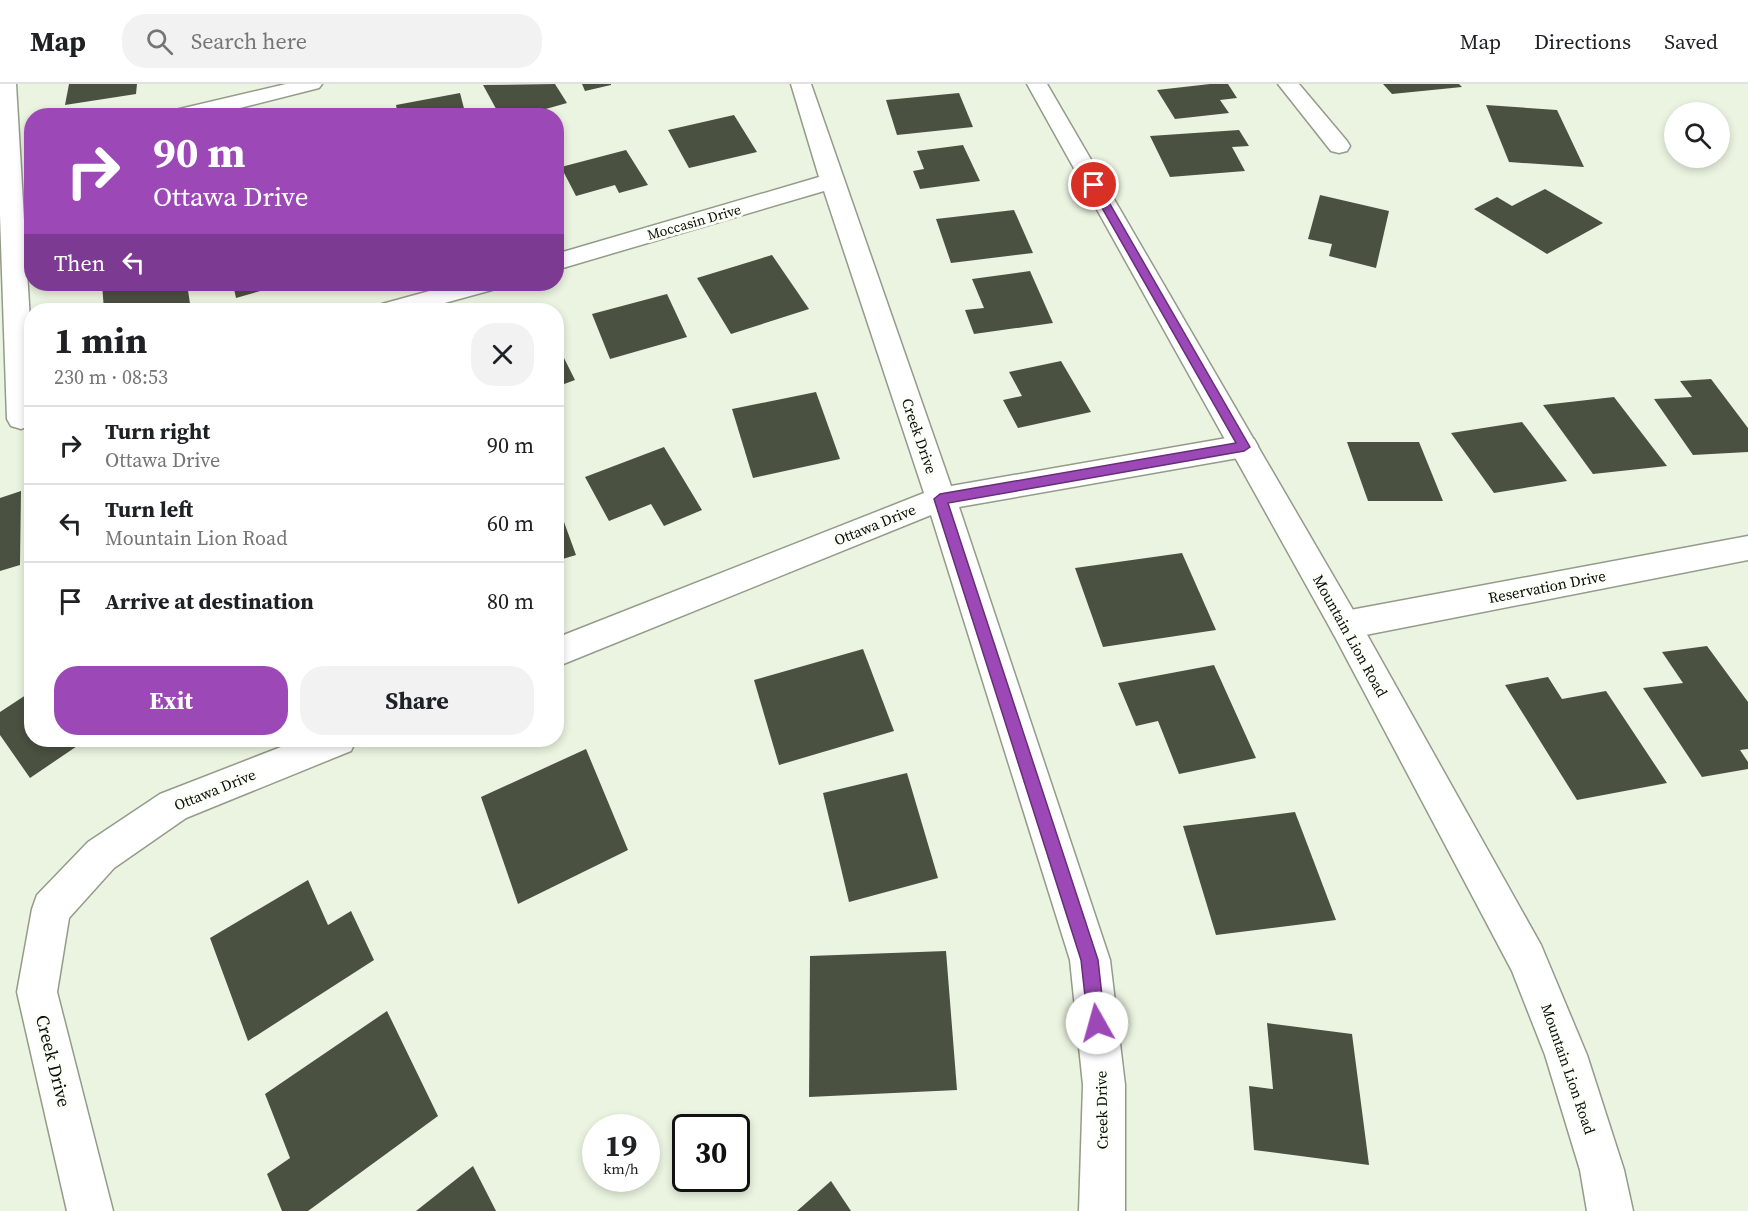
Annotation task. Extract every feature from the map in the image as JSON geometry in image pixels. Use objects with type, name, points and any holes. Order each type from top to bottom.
[{"type":"street","points":[[6,84],[20,153],[18,420]]},
{"type":"street","points":[[212,108],[312,84]]},
{"type":"street","name":"Creek Drive","points":[[801,84],[940,499],[1090,960],[1104,1085],[1102,1211]]},
{"type":"street","name":"Mountain Lion Road","points":[[1036,84],[1345,625],[1527,959],[1566,1055],[1602,1170],[1610,1211]]},
{"type":"street","points":[[1288,84],[1339,146]]},
{"type":"street","name":"Moccasin Drive","points":[[564,260],[832,181]]},
{"type":"street","points":[[416,303],[458,291]]},
{"type":"street","name":"Ottawa Drive","points":[[564,650],[940,499],[1244,447]]},
{"type":"street","name":"Reservation Drive","points":[[1345,625],[1748,548]]},
{"type":"street","name":"Ottawa Drive","points":[[51,909],[101,855],[173,806],[321,747]]},
{"type":"street","name":"Creek Drive","points":[[51,909],[37,992],[90,1211]]},
{"type":"building","points":[[69,84],[137,84],[136,94],[65,105]]},
{"type":"building","points":[[555,84],[567,103],[549,108],[496,108],[483,85]]},
{"type":"building","points":[[582,84],[611,84],[611,85],[585,91]]},
{"type":"building","points":[[1228,84],[1237,98],[1220,100],[1229,113],[1175,119],[1157,90]]},
{"type":"building","points":[[1383,84],[1459,84],[1462,87],[1392,94]]},
{"type":"building","points":[[460,93],[464,108],[397,108],[396,105]]},
{"type":"building","points":[[959,93],[973,127],[897,135],[886,100]]},
{"type":"building","points":[[1486,105],[1557,110],[1584,167],[1509,162]]},
{"type":"building","points":[[734,115],[757,152],[689,168],[668,130]]},
{"type":"building","points":[[1239,130],[1249,146],[1232,147],[1245,171],[1170,177],[1150,136]]},
{"type":"building","points":[[963,145],[980,181],[920,189],[913,171],[924,169],[917,151]]},
{"type":"building","points":[[626,150],[648,185],[619,193],[615,185],[576,196],[564,173],[564,166]]},
{"type":"building","points":[[1545,189],[1603,223],[1547,254],[1474,209],[1497,197],[1512,206]]},
{"type":"building","points":[[1320,195],[1389,211],[1376,268],[1329,256],[1332,244],[1308,239]]},
{"type":"building","points":[[1014,210],[1033,253],[951,263],[936,219]]},
{"type":"building","points":[[772,255],[809,309],[731,334],[697,278]]},
{"type":"building","points":[[1030,271],[1053,323],[974,334],[965,310],[984,308],[972,279]]},
{"type":"building","points":[[103,291],[188,291],[190,303],[103,303]]},
{"type":"building","points":[[234,291],[260,291],[236,298]]},
{"type":"building","points":[[667,294],[687,337],[610,359],[592,314]]},
{"type":"building","points":[[564,358],[575,380],[564,384]]},
{"type":"building","points":[[1061,361],[1091,412],[1018,428],[1003,400],[1022,396],[1009,372]]},
{"type":"building","points":[[1711,379],[1748,428],[1748,452],[1693,455],[1654,399],[1692,397],[1680,381]]},
{"type":"building","points":[[816,392],[840,459],[753,478],[732,409]]},
{"type":"building","points":[[1614,397],[1667,466],[1593,474],[1543,405]]},
{"type":"building","points":[[1522,422],[1567,481],[1494,493],[1451,433]]},
{"type":"building","points":[[1347,442],[1419,442],[1443,501],[1368,501]]},
{"type":"building","points":[[664,447],[702,510],[664,526],[651,504],[609,521],[585,477]]},
{"type":"building","points":[[21,491],[20,565],[0,571],[0,498]]},
{"type":"building","points":[[564,522],[576,555],[564,559]]},
{"type":"building","points":[[1182,553],[1216,630],[1103,647],[1075,568]]},
{"type":"building","points":[[1707,646],[1748,702],[1748,749],[1740,750],[1748,762],[1748,769],[1702,777],[1643,688],[1683,683],[1662,652]]},
{"type":"building","points":[[863,649],[894,731],[779,765],[754,680]]},
{"type":"building","points":[[1214,665],[1256,758],[1179,774],[1158,721],[1136,726],[1118,683]]},
{"type":"building","points":[[1548,677],[1562,699],[1606,691],[1667,783],[1577,800],[1505,685]]},
{"type":"building","points":[[24,696],[24,747],[76,747],[30,778],[0,735],[0,712]]},
{"type":"building","points":[[586,749],[628,850],[518,904],[481,797]]},
{"type":"building","points":[[907,773],[938,878],[849,902],[823,793]]},
{"type":"building","points":[[1295,812],[1336,920],[1216,935],[1183,826]]},
{"type":"building","points":[[308,880],[328,925],[351,911],[374,960],[248,1041],[210,938]]},
{"type":"building","points":[[946,951],[957,1090],[809,1097],[810,956]]},
{"type":"building","points":[[387,1011],[438,1116],[308,1211],[282,1211],[267,1174],[290,1158],[265,1094]]},
{"type":"building","points":[[1267,1023],[1352,1034],[1369,1165],[1254,1150],[1249,1086],[1273,1089]]},
{"type":"building","points":[[473,1166],[496,1211],[416,1211]]},
{"type":"building","points":[[831,1181],[851,1211],[797,1211]]},
{"type":"route","points":[[1094,185],[1244,447],[940,499],[1090,960],[1097,1023]]}]
